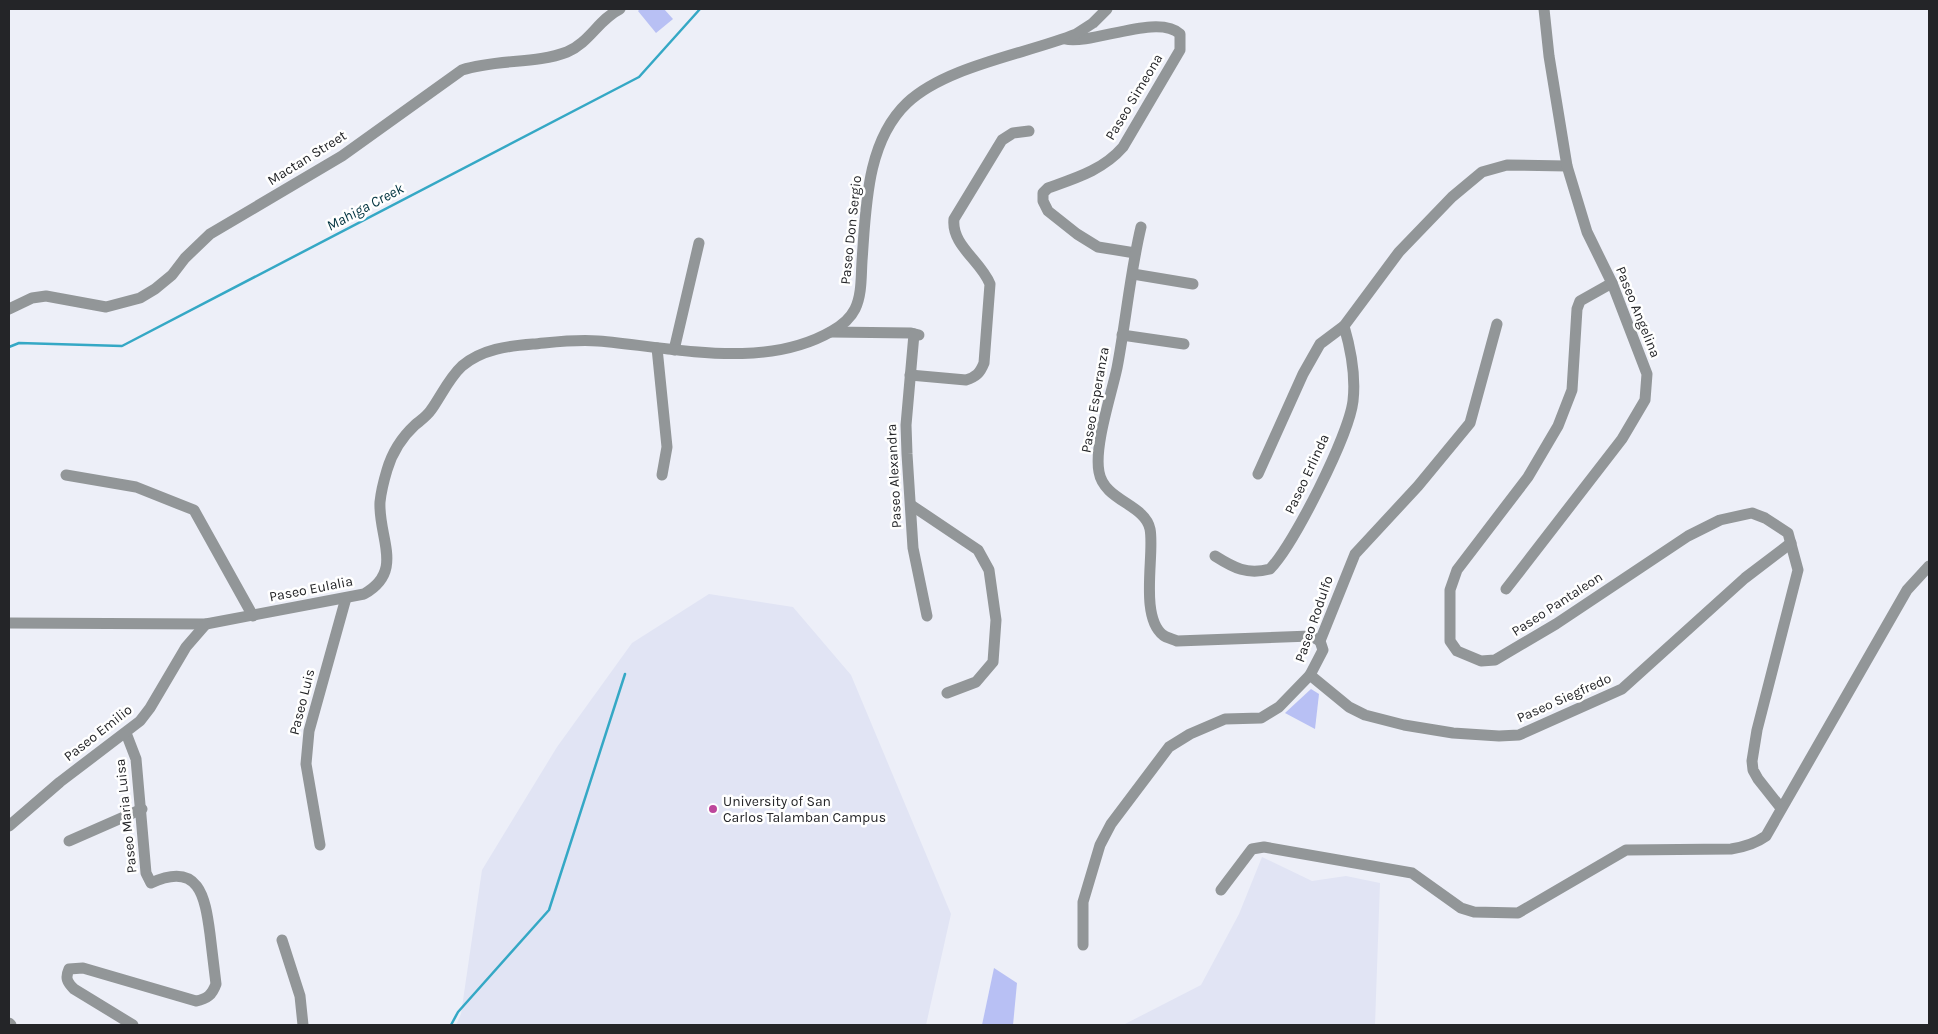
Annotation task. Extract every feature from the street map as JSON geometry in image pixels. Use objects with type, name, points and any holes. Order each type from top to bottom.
[{"type":"street","name":"Mactan Street","points":[[9,309],[32,298],[46,296],[106,307],[140,298],[155,290],[172,275],[185,258],[210,234],[342,156],[462,70],[492,62],[554,56],[568,52],[581,44],[602,20],[620,9]]},
{"type":"street","name":"Paseo Don Sergio","points":[[479,356],[509,346],[582,340],[674,350],[755,354],[800,345],[831,332],[849,318],[858,300],[865,219],[873,168],[885,134],[894,118],[920,92],[944,80],[1063,39],[1089,26],[1107,9]]},
{"type":"street","name":"Paseo Angelina","points":[[1506,589],[1622,439],[1645,400],[1647,374],[1612,283],[1587,232],[1567,166],[1549,56],[1544,9]]},
{"type":"street","name":"Paseo Simeona","points":[[1063,39],[1081,40],[1109,32],[1153,28],[1168,28],[1176,30],[1180,34],[1180,50],[1172,66],[1123,147],[1114,158],[1099,168],[1048,188],[1043,193],[1042,201],[1048,211],[1077,234],[1098,247],[1134,253]]},
{"type":"street","points":[[910,375],[966,380],[974,378],[981,372],[984,363],[990,284],[986,274],[962,245],[953,230],[954,219],[1002,140],[1013,133],[1029,131]]},
{"type":"street","points":[[1258,474],[1303,374],[1320,344],[1344,326],[1399,252],[1452,197],[1482,172],[1507,165],[1567,166]]},
{"type":"street","name":"Paseo Esperanza","points":[[1141,227],[1134,253],[1133,274],[1100,448],[1098,472],[1103,485],[1124,503],[1145,516],[1150,529],[1148,583],[1155,623],[1163,635],[1177,641],[1311,636],[1320,641]]},
{"type":"street","points":[[674,350],[699,243]]},
{"type":"street","points":[[1133,274],[1194,284]]},
{"type":"street","name":"Paseo Pantaleon","points":[[1612,283],[1580,301],[1577,309],[1572,390],[1558,426],[1528,477],[1457,570],[1450,590],[1448,608],[1450,640],[1458,651],[1467,656],[1481,661],[1495,660],[1556,624],[1688,536],[1720,520],[1752,513],[1765,518],[1788,533],[1798,570],[1757,730],[1752,761],[1753,770],[1758,780],[1781,808]]},
{"type":"street","name":"Paseo Rodulfo","points":[[1083,945],[1083,902],[1100,844],[1111,824],[1169,747],[1190,734],[1225,719],[1261,718],[1279,707],[1310,675],[1322,650],[1320,641],[1355,554],[1418,486],[1470,423],[1497,324]]},
{"type":"street","name":"Paseo Erlinda","points":[[1215,556],[1240,570],[1254,572],[1270,569],[1297,529],[1336,450],[1353,403],[1354,375],[1344,326]]},
{"type":"street","name":"Paseo Alexandra","points":[[831,332],[916,335],[910,375],[906,425],[913,548],[928,616]]},
{"type":"street","points":[[1122,336],[1184,344]]},
{"type":"street","points":[[657,348],[667,447],[662,475]]},
{"type":"street","name":"Paseo Eulalia","points":[[9,623],[206,624],[364,594],[376,587],[386,572],[387,558],[380,502],[387,469],[399,442],[429,413],[454,375],[464,365],[479,356]]},
{"type":"street","points":[[66,475],[136,487],[194,510],[253,616]]},
{"type":"street","points":[[911,505],[978,550],[989,570],[996,620],[993,662],[976,682],[947,693]]},
{"type":"street","name":"Paseo Siegfredo","points":[[1310,675],[1349,707],[1365,715],[1404,725],[1453,733],[1499,736],[1519,735],[1622,689],[1744,578],[1791,543]]},
{"type":"street","points":[[1910,592],[1929,566]]},
{"type":"street","points":[[1221,890],[1252,849],[1264,846],[1412,873],[1461,908],[1474,912],[1518,913],[1626,850],[1745,847],[1766,836],[1900,602],[1929,577]]},
{"type":"street","name":"Paseo Luis","points":[[320,845],[307,782],[308,740],[312,718],[346,598]]},
{"type":"street","name":"Paseo Emilio","points":[[9,826],[60,782],[126,733],[150,708],[186,647],[206,624]]},
{"type":"street","points":[[180,625],[186,647]]},
{"type":"street","name":"Paseo Maria Luisa","points":[[126,733],[134,750],[142,809],[146,873],[151,883],[166,877],[186,879],[199,887],[206,900],[216,984],[212,993],[205,999],[196,1001],[83,968],[69,969],[66,976],[68,984],[133,1025]]},
{"type":"street","points":[[68,840],[142,809]]},
{"type":"street","points":[[282,940],[300,996],[303,1025]]},
{"type":"shaded area","points":[[640,9],[664,9],[673,19],[656,33],[638,11]]},
{"type":"shaded area","name":"University of San Carlos Talamban Campus","points":[[709,594],[793,607],[851,675],[951,914],[926,1025],[456,1025],[461,1014],[482,870],[557,747],[632,643]]},
{"type":"shaded area","points":[[1311,689],[1319,694],[1315,729],[1285,713]]},
{"type":"shaded area","points":[[1262,857],[1312,881],[1346,876],[1380,883],[1375,1025],[1123,1025],[1201,985],[1239,914]]},
{"type":"shaded area","points":[[994,968],[1017,983],[1013,1025],[982,1025]]},
{"type":"waterway","name":"Mahiga Creek","points":[[9,347],[19,343],[122,346],[639,77],[700,9]]},
{"type":"waterway","points":[[451,1025],[458,1012],[549,910],[625,674]]},
{"type":"place","name":"University of San Carlos Talamban Campus","points":[[713,809]]}]
